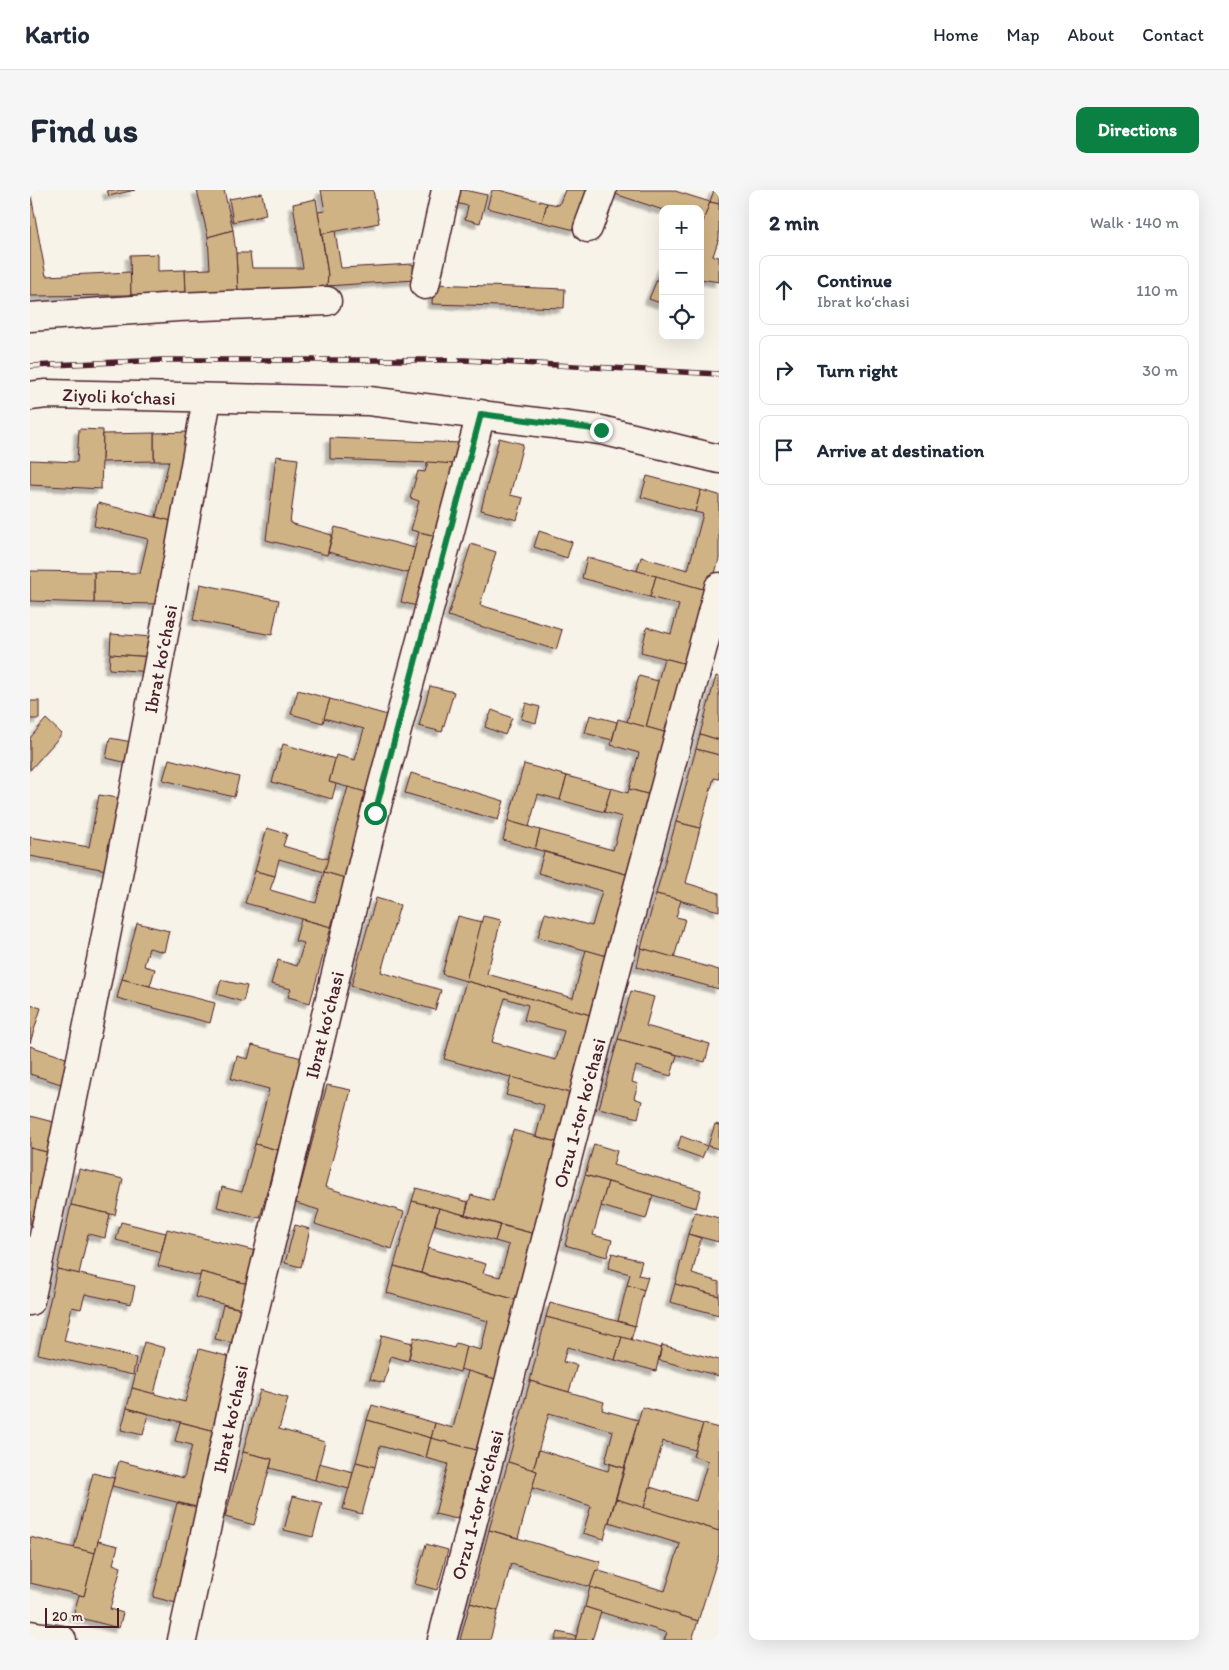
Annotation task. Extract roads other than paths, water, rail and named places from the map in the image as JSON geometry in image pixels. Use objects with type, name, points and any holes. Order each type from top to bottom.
[{"type":"street","points":[[424,285],[446,190]]},
{"type":"street","points":[[588,228],[602,190]]},
{"type":"street","points":[[30,318],[178,307],[327,300]]},
{"type":"street","name":"Ziyoli koʻchasi","points":[[30,396],[46,394],[207,399],[369,401],[601,430],[719,459]]},
{"type":"street","name":"Ibrat koʻchasi","points":[[30,1301],[66,1134],[171,603],[207,399]]},
{"type":"street","name":"Ibrat koʻchasi","points":[[182,1640],[247,1341],[368,842],[481,414]]},
{"type":"street","name":"Orzu 1-tor koʻchasi","points":[[442,1640],[719,587]]},
{"type":"street","points":[[30,1635],[62,1640]]},
{"type":"railway","points":[[30,366],[163,360],[464,360],[719,374]]}]
